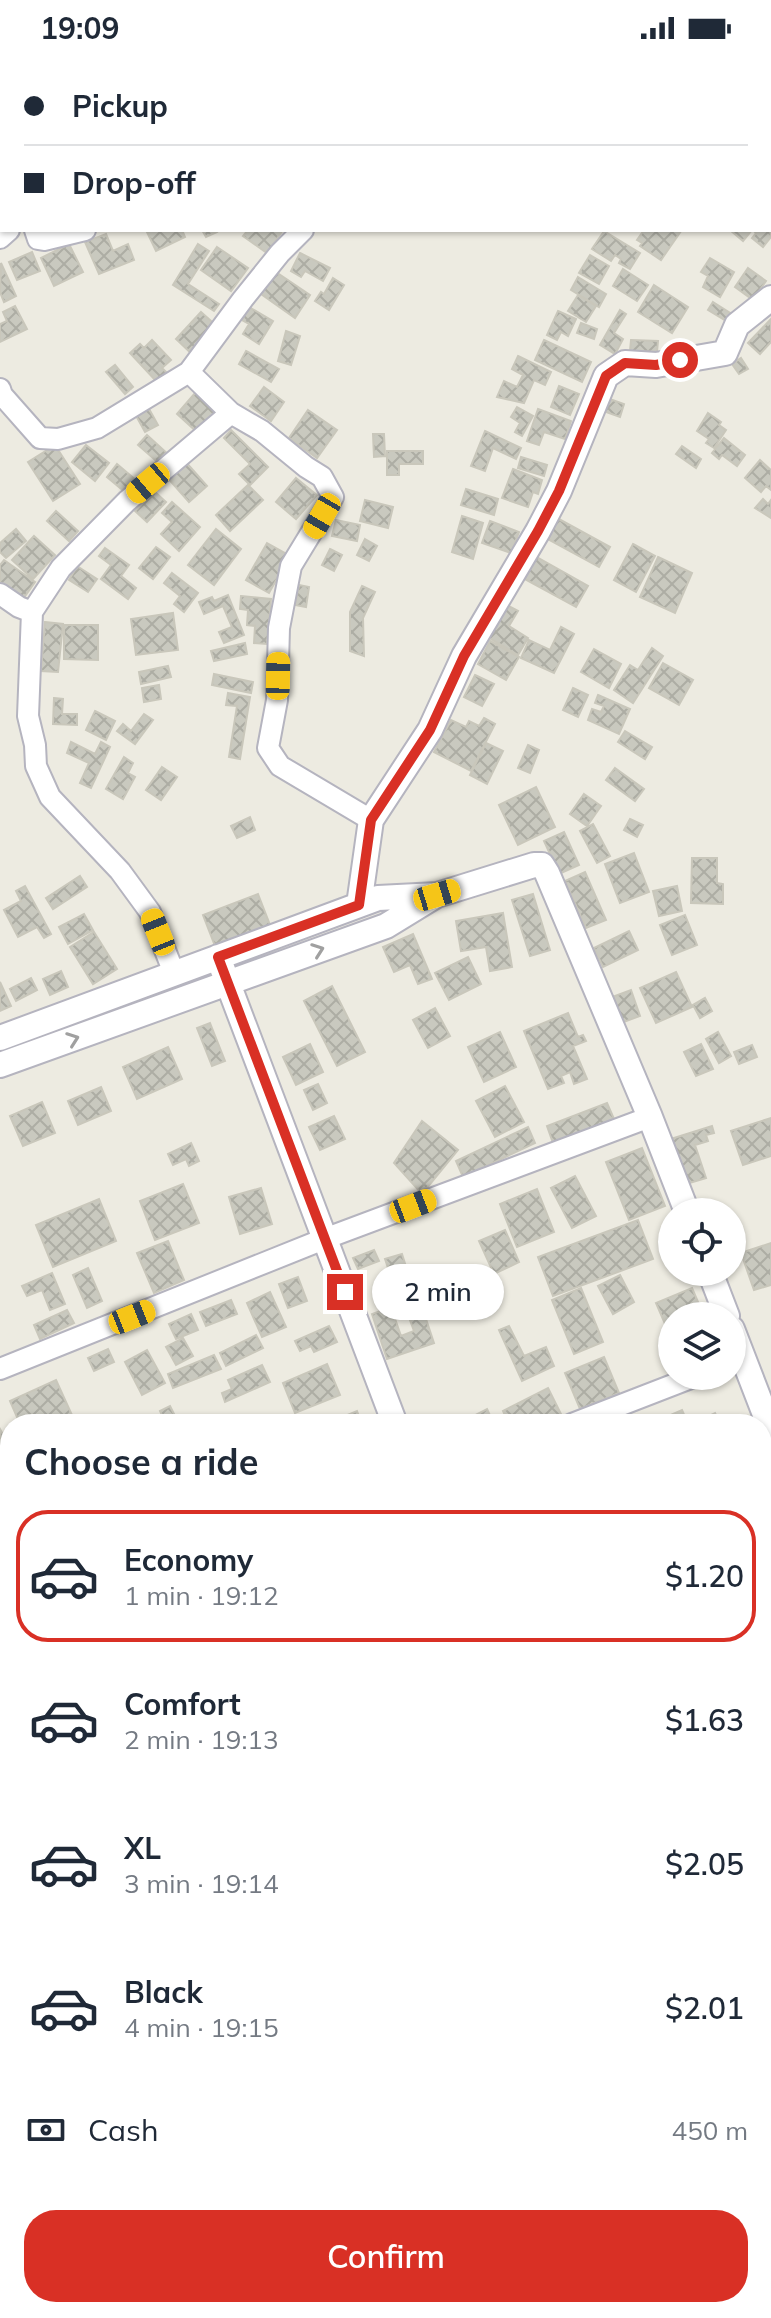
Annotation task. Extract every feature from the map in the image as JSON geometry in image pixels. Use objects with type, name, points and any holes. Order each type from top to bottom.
[{"type":"street","points":[[36,232],[38,239],[44,240],[77,232]]},
{"type":"street","points":[[0,389],[40,438],[58,439],[97,428],[189,372],[243,299],[301,232]]},
{"type":"street","points":[[359,905],[371,820],[430,730],[464,656],[538,531],[559,491],[606,376],[625,363],[656,365],[725,353],[737,325],[771,298]]},
{"type":"street","points":[[189,372],[231,413],[262,431],[322,477],[333,497],[291,566],[279,628],[277,700],[268,748],[280,766],[371,820]]},
{"type":"street","points":[[174,973],[150,912],[120,871],[50,797],[36,766],[28,716],[32,612],[61,568],[127,501],[231,413]]},
{"type":"street","points":[[0,594],[32,612]]},
{"type":"street","points":[[0,1065],[386,926],[437,895],[542,865],[682,1198]]},
{"type":"street","points":[[0,1038],[378,898],[437,895]]},
{"type":"street","points":[[218,957],[391,1414]]},
{"type":"street","points":[[0,1369],[324,1239],[650,1117]]},
{"type":"street","points":[[746,1377],[763,1414]]},
{"type":"street","points":[[598,1414],[660,1390]]},
{"type":"building","points":[[147,232],[183,232],[185,237],[156,251]]},
{"type":"building","points":[[246,232],[282,232],[267,253],[243,236]]},
{"type":"building","points":[[606,232],[640,253],[630,269],[619,263],[621,259],[615,255],[611,261],[592,249]]},
{"type":"building","points":[[643,232],[680,232],[661,260],[640,246],[642,243],[637,240]]},
{"type":"building","points":[[732,232],[750,232],[743,241]]},
{"type":"building","points":[[770,232],[771,237],[763,247],[752,238],[756,233]]},
{"type":"building","points":[[106,234],[113,251],[128,244],[134,260],[99,274],[85,242]]},
{"type":"building","points":[[69,244],[83,272],[54,286],[41,258]]},
{"type":"building","points":[[198,244],[209,251],[188,284],[219,304],[214,311],[173,285]]},
{"type":"building","points":[[217,247],[248,268],[231,291],[201,270]]},
{"type":"building","points":[[32,252],[40,271],[17,280],[9,262]]},
{"type":"building","points":[[300,253],[330,268],[323,281],[305,271],[301,277],[291,271]]},
{"type":"building","points":[[590,255],[609,266],[599,284],[579,273]]},
{"type":"building","points":[[710,258],[734,272],[720,297],[703,287],[708,276],[701,272]]},
{"type":"building","points":[[1,263],[16,296],[4,302],[0,292]]},
{"type":"building","points":[[748,268],[766,281],[753,300],[735,287]]},
{"type":"building","points":[[623,269],[648,285],[637,301],[613,286]]},
{"type":"building","points":[[276,272],[310,295],[295,318],[261,294]]},
{"type":"building","points":[[578,277],[606,294],[599,307],[571,290]]},
{"type":"building","points":[[333,278],[344,285],[329,310],[315,301],[321,292],[324,294]]},
{"type":"building","points":[[654,285],[688,307],[672,333],[638,312]]},
{"type":"building","points":[[578,295],[596,306],[586,322],[568,311]]},
{"type":"building","points":[[713,302],[732,314],[728,322],[708,310]]},
{"type":"building","points":[[15,306],[27,329],[0,342],[0,324],[7,321],[3,312]]},
{"type":"building","points":[[249,307],[273,321],[259,344],[243,334],[249,324],[242,320]]},
{"type":"building","points":[[620,310],[626,314],[614,333],[623,339],[615,354],[600,345]]},
{"type":"building","points":[[558,311],[576,319],[568,336],[561,332],[557,340],[547,335]]},
{"type":"building","points":[[201,312],[219,328],[194,356],[176,339]]},
{"type":"building","points":[[771,319],[771,342],[760,354],[748,343]]},
{"type":"building","points":[[581,323],[597,329],[594,339],[577,333]]},
{"type":"building","points":[[286,331],[300,336],[291,365],[278,361]]},
{"type":"building","points":[[152,340],[171,360],[162,368],[167,373],[157,382],[130,353],[140,344],[144,348]]},
{"type":"building","points":[[544,340],[591,362],[582,382],[535,360]]},
{"type":"building","points":[[631,340],[658,341],[657,352],[630,351]]},
{"type":"building","points":[[246,351],[279,369],[271,382],[239,364]]},
{"type":"building","points":[[518,356],[551,372],[545,385],[534,380],[524,403],[497,397],[504,381],[517,387],[523,375],[512,369]]},
{"type":"building","points":[[741,358],[748,369],[739,374],[732,364]]},
{"type":"building","points":[[115,365],[133,387],[125,394],[106,372]]},
{"type":"building","points":[[559,386],[579,394],[570,415],[551,407]]},
{"type":"building","points":[[264,387],[284,402],[271,421],[250,406]]},
{"type":"building","points":[[196,392],[218,411],[198,433],[177,414]]},
{"type":"building","points":[[607,398],[624,404],[620,417],[603,411]]},
{"type":"building","points":[[148,407],[158,425],[145,432],[135,414]]},
{"type":"building","points":[[517,407],[533,416],[522,436],[515,432],[520,423],[511,417]]},
{"type":"building","points":[[538,409],[571,421],[565,439],[544,432],[539,445],[527,441]]},
{"type":"building","points":[[308,410],[337,430],[317,458],[289,438]]},
{"type":"building","points":[[708,413],[726,430],[714,448],[706,443],[709,439],[697,431]]},
{"type":"building","points":[[231,430],[268,467],[250,485],[239,474],[250,464],[224,438]]},
{"type":"building","points":[[485,431],[521,448],[516,459],[493,448],[485,471],[471,466]]},
{"type":"building","points":[[373,434],[384,434],[385,456],[374,457]]},
{"type":"building","points":[[147,435],[169,455],[161,465],[138,445]]},
{"type":"building","points":[[724,438],[745,455],[737,466],[722,455],[719,459],[712,453]]},
{"type":"building","points":[[55,445],[80,484],[53,501],[28,462]]},
{"type":"building","points":[[86,445],[109,463],[95,481],[72,462]]},
{"type":"building","points":[[682,446],[701,459],[696,468],[676,454]]},
{"type":"building","points":[[387,451],[423,451],[423,464],[399,464],[399,475],[387,475]]},
{"type":"building","points":[[521,457],[547,465],[544,476],[518,468]]},
{"type":"building","points":[[184,460],[207,486],[189,502],[166,476]]},
{"type":"building","points":[[760,460],[771,470],[771,490],[766,486],[761,492],[745,478]]},
{"type":"building","points":[[117,464],[136,480],[125,492],[107,477]]},
{"type":"building","points":[[513,469],[542,480],[538,494],[533,492],[528,507],[502,498]]},
{"type":"building","points":[[296,478],[317,495],[296,519],[276,502]]},
{"type":"building","points":[[248,485],[263,500],[230,531],[216,515]]},
{"type":"building","points":[[466,489],[498,499],[494,515],[461,505]]},
{"type":"building","points":[[154,491],[166,502],[147,522],[135,511]]},
{"type":"building","points":[[763,499],[768,504],[771,500],[771,518],[755,508]]},
{"type":"building","points":[[365,500],[393,507],[388,528],[360,521]]},
{"type":"building","points":[[172,502],[200,527],[179,551],[161,534],[172,522],[162,513]]},
{"type":"building","points":[[56,511],[78,531],[69,541],[47,521]]},
{"type":"building","points":[[462,516],[483,523],[473,559],[452,552]]},
{"type":"building","points":[[557,518],[610,547],[599,567],[546,538]]},
{"type":"building","points":[[336,520],[360,525],[357,541],[332,536]]},
{"type":"building","points":[[490,521],[519,532],[511,553],[482,543]]},
{"type":"building","points":[[16,529],[26,541],[6,558],[0,552],[0,543]]},
{"type":"building","points":[[216,529],[241,549],[214,585],[188,565]]},
{"type":"building","points":[[34,536],[55,555],[33,579],[12,560]]},
{"type":"building","points":[[365,539],[377,546],[369,561],[357,555]]},
{"type":"building","points":[[267,543],[290,556],[269,593],[246,580]]},
{"type":"building","points":[[633,544],[655,556],[636,592],[614,580]]},
{"type":"building","points":[[156,547],[170,557],[153,579],[139,568]]},
{"type":"building","points":[[105,548],[129,565],[121,576],[136,588],[128,599],[101,579],[111,565],[99,556]]},
{"type":"building","points":[[330,549],[342,555],[334,571],[322,565]]},
{"type":"building","points":[[535,556],[588,586],[576,607],[523,578]]},
{"type":"building","points":[[658,557],[692,573],[675,613],[640,597]]},
{"type":"building","points":[[4,560],[35,582],[23,599],[0,582],[0,565]]},
{"type":"building","points":[[77,566],[97,579],[88,592],[69,580]]},
{"type":"building","points":[[172,573],[198,593],[184,612],[174,604],[180,596],[164,583]]},
{"type":"building","points":[[299,585],[309,587],[306,607],[295,605]]},
{"type":"building","points":[[362,586],[375,592],[363,618],[364,656],[350,651],[350,612]]},
{"type":"building","points":[[228,595],[244,635],[224,643],[219,632],[232,627],[223,606],[204,614],[199,602],[212,597],[214,601]]},
{"type":"building","points":[[241,596],[271,599],[267,644],[254,643],[255,626],[247,625],[248,610],[240,609]]},
{"type":"building","points":[[505,604],[518,611],[509,626],[528,638],[518,655],[486,636]]},
{"type":"building","points":[[173,613],[178,650],[136,655],[131,619]]},
{"type":"building","points":[[45,622],[63,624],[58,672],[41,671]]},
{"type":"building","points":[[64,625],[98,625],[98,660],[64,659]]},
{"type":"building","points":[[561,627],[574,634],[554,673],[521,658],[529,640],[550,650]]},
{"type":"building","points":[[490,641],[519,657],[506,680],[478,664]]},
{"type":"building","points":[[245,643],[247,654],[214,661],[211,651]]},
{"type":"building","points":[[652,648],[663,656],[633,703],[614,690],[630,665],[638,670]]},
{"type":"building","points":[[594,649],[621,664],[609,688],[581,672]]},
{"type":"building","points":[[663,663],[693,680],[679,705],[649,688]]},
{"type":"building","points":[[168,666],[171,677],[141,684],[139,672]]},
{"type":"building","points":[[214,674],[253,682],[251,693],[212,685]]},
{"type":"building","points":[[475,675],[494,684],[482,706],[464,697]]},
{"type":"building","points":[[159,685],[161,699],[144,702],[142,688]]},
{"type":"building","points":[[573,688],[588,695],[578,717],[563,710]]},
{"type":"building","points":[[228,693],[250,697],[240,759],[229,757],[237,706],[226,705]]},
{"type":"building","points":[[598,695],[630,709],[619,734],[588,720],[592,709],[601,712],[604,706],[595,703]]},
{"type":"building","points":[[54,698],[63,699],[62,714],[77,714],[77,725],[53,724]]},
{"type":"building","points":[[95,711],[115,721],[106,740],[86,730]]},
{"type":"building","points":[[144,714],[153,720],[135,744],[117,731],[123,724],[131,731]]},
{"type":"building","points":[[484,718],[495,724],[471,771],[434,752],[451,720],[466,727],[469,721],[479,726]]},
{"type":"building","points":[[625,731],[652,747],[645,759],[618,742]]},
{"type":"building","points":[[71,742],[95,754],[101,742],[110,747],[91,788],[80,783],[89,763],[67,753]]},
{"type":"building","points":[[486,743],[503,751],[487,784],[470,775]]},
{"type":"building","points":[[528,745],[539,750],[530,773],[518,768]]},
{"type":"building","points":[[124,757],[133,763],[128,773],[135,777],[123,799],[106,789]]},
{"type":"building","points":[[162,767],[177,777],[161,800],[146,790]]},
{"type":"building","points":[[615,768],[644,789],[635,801],[606,780]]},
{"type":"building","points":[[536,787],[555,827],[518,845],[499,805]]},
{"type":"building","points":[[584,794],[601,806],[587,826],[570,814]]},
{"type":"building","points":[[250,817],[255,830],[237,838],[231,826]]},
{"type":"building","points":[[630,819],[643,825],[637,837],[624,830]]},
{"type":"building","points":[[593,824],[610,856],[597,863],[580,831]]},
{"type":"building","points":[[564,832],[579,865],[559,874],[544,841]]},
{"type":"building","points":[[634,853],[649,892],[620,903],[605,864]]},
{"type":"building","points":[[692,858],[717,858],[717,883],[723,884],[723,904],[691,903]]},
{"type":"building","points":[[585,872],[606,920],[586,928],[565,881]]},
{"type":"building","points":[[80,876],[87,887],[53,909],[46,898]]},
{"type":"building","points":[[25,886],[51,934],[44,938],[37,927],[18,937],[4,910],[21,901],[16,891]]},
{"type":"building","points":[[677,886],[682,911],[659,916],[653,891]]},
{"type":"building","points":[[258,894],[270,925],[215,946],[203,915]]},
{"type":"building","points":[[533,894],[550,950],[530,956],[512,900]]},
{"type":"building","points":[[503,913],[512,967],[490,971],[486,947],[461,951],[456,921]]},
{"type":"building","points":[[84,914],[93,930],[68,944],[59,927]]},
{"type":"building","points":[[685,915],[697,945],[672,955],[660,925]]},
{"type":"building","points":[[629,931],[638,950],[603,967],[594,948]]},
{"type":"building","points":[[94,932],[117,969],[93,984],[70,947]]},
{"type":"building","points":[[413,934],[432,979],[418,984],[410,965],[394,972],[383,947]]},
{"type":"building","points":[[468,957],[481,984],[449,1000],[435,973]]},
{"type":"building","points":[[61,971],[68,987],[50,995],[43,979]]},
{"type":"building","points":[[676,972],[692,1007],[656,1023],[640,988]]},
{"type":"building","points":[[31,978],[37,990],[16,1001],[10,989]]},
{"type":"building","points":[[0,982],[11,1006],[0,1011]]},
{"type":"building","points":[[332,986],[365,1052],[337,1066],[304,1001]]},
{"type":"building","points":[[631,990],[640,1016],[621,1023],[612,997]]},
{"type":"building","points":[[705,998],[712,1011],[700,1018],[693,1005]]},
{"type":"building","points":[[435,1008],[450,1036],[428,1048],[413,1020]]},
{"type":"building","points":[[568,1013],[578,1037],[583,1035],[586,1041],[573,1046],[587,1079],[574,1084],[570,1072],[561,1076],[564,1083],[548,1089],[524,1031]]},
{"type":"building","points":[[210,1023],[225,1061],[212,1066],[197,1028]]},
{"type":"building","points":[[500,1032],[516,1067],[484,1082],[468,1047]]},
{"type":"building","points":[[718,1032],[731,1056],[719,1063],[706,1039]]},
{"type":"building","points":[[310,1044],[323,1072],[296,1085],[283,1057]]},
{"type":"building","points":[[701,1044],[713,1069],[696,1076],[684,1052]]},
{"type":"building","points":[[752,1045],[757,1057],[739,1064],[734,1052]]},
{"type":"building","points":[[168,1047],[182,1079],[137,1099],[123,1067]]},
{"type":"building","points":[[318,1084],[327,1103],[313,1110],[304,1090]]},
{"type":"building","points":[[505,1086],[524,1122],[495,1137],[476,1101]]},
{"type":"building","points":[[101,1087],[111,1111],[78,1125],[68,1101]]},
{"type":"building","points":[[42,1102],[55,1133],[23,1146],[10,1116]]},
{"type":"building","points":[[607,1103],[614,1119],[553,1143],[547,1126]]},
{"type":"building","points":[[334,1116],[345,1139],[320,1150],[309,1127]]},
{"type":"building","points":[[771,1118],[771,1156],[743,1165],[731,1131]]},
{"type":"building","points":[[422,1121],[458,1150],[422,1194],[394,1163]]},
{"type":"building","points":[[712,1126],[714,1133],[706,1135],[708,1141],[695,1145],[706,1178],[686,1184],[671,1139]]},
{"type":"building","points":[[528,1127],[535,1143],[463,1177],[456,1161]]},
{"type":"building","points":[[191,1143],[199,1161],[189,1166],[186,1159],[173,1165],[168,1154]]},
{"type":"building","points":[[642,1148],[662,1198],[658,1198],[658,1209],[629,1220],[606,1162]]},
{"type":"building","points":[[575,1176],[596,1216],[572,1228],[551,1188]]},
{"type":"building","points":[[183,1184],[199,1223],[155,1240],[140,1201]]},
{"type":"building","points":[[261,1188],[272,1224],[240,1234],[229,1197]]},
{"type":"building","points":[[537,1189],[554,1232],[517,1247],[500,1204]]},
{"type":"building","points":[[99,1199],[116,1241],[53,1267],[36,1225]]},
{"type":"building","points":[[638,1220],[653,1259],[553,1296],[538,1257]]},
{"type":"building","points":[[505,1230],[519,1262],[494,1274],[479,1241]]},
{"type":"building","points":[[168,1241],[184,1280],[154,1293],[137,1253]]},
{"type":"building","points":[[771,1243],[771,1285],[754,1290],[746,1267],[746,1251]]},
{"type":"building","points":[[374,1250],[379,1261],[358,1269],[353,1258]]},
{"type":"building","points":[[402,1254],[414,1292],[398,1298],[385,1259]]},
{"type":"building","points":[[88,1268],[102,1301],[87,1308],[73,1275]]},
{"type":"building","points":[[52,1273],[65,1304],[50,1310],[42,1290],[27,1296],[22,1286]]},
{"type":"building","points":[[620,1275],[634,1302],[613,1314],[598,1286]]},
{"type":"building","points":[[298,1277],[307,1301],[288,1308],[279,1284]]},
{"type":"building","points":[[581,1288],[603,1342],[574,1354],[552,1300]]},
{"type":"building","points":[[692,1288],[698,1302],[658,1302]]},
{"type":"building","points":[[270,1292],[286,1327],[262,1337],[247,1303]]},
{"type":"building","points":[[231,1300],[237,1314],[206,1326],[200,1312]]},
{"type":"building","points":[[391,1307],[401,1336],[414,1331],[407,1312],[422,1307],[434,1343],[387,1359],[372,1314]]},
{"type":"building","points":[[67,1310],[74,1323],[40,1339],[34,1325]]},
{"type":"building","points":[[191,1314],[198,1330],[176,1339],[169,1324]]},
{"type":"building","points":[[329,1326],[337,1342],[314,1352],[311,1346],[300,1351],[295,1341]]},
{"type":"building","points":[[509,1326],[524,1356],[546,1347],[554,1366],[522,1381],[499,1330]]},
{"type":"building","points":[[256,1335],[263,1348],[226,1366],[220,1353]]},
{"type":"building","points":[[183,1338],[193,1356],[176,1365],[166,1347]]},
{"type":"building","points":[[108,1349],[114,1362],[94,1371],[88,1358]]},
{"type":"building","points":[[147,1350],[165,1383],[142,1395],[125,1362]]},
{"type":"building","points":[[214,1355],[221,1369],[173,1388],[168,1374]]},
{"type":"building","points":[[604,1357],[619,1393],[580,1409],[565,1373]]},
{"type":"building","points":[[327,1364],[340,1395],[295,1413],[283,1383]]},
{"type":"building","points":[[262,1365],[270,1382],[225,1402],[222,1393],[232,1389],[228,1380]]},
{"type":"building","points":[[56,1380],[71,1414],[16,1414],[10,1401]]},
{"type":"building","points":[[548,1388],[561,1414],[504,1414],[503,1411]]},
{"type":"building","points":[[170,1406],[174,1414],[161,1414],[160,1411]]},
{"type":"route","points":[[345,1292],[218,957],[359,905],[371,820],[430,730],[464,656],[538,531],[559,491],[606,376],[625,363],[656,365],[680,360]]}]
